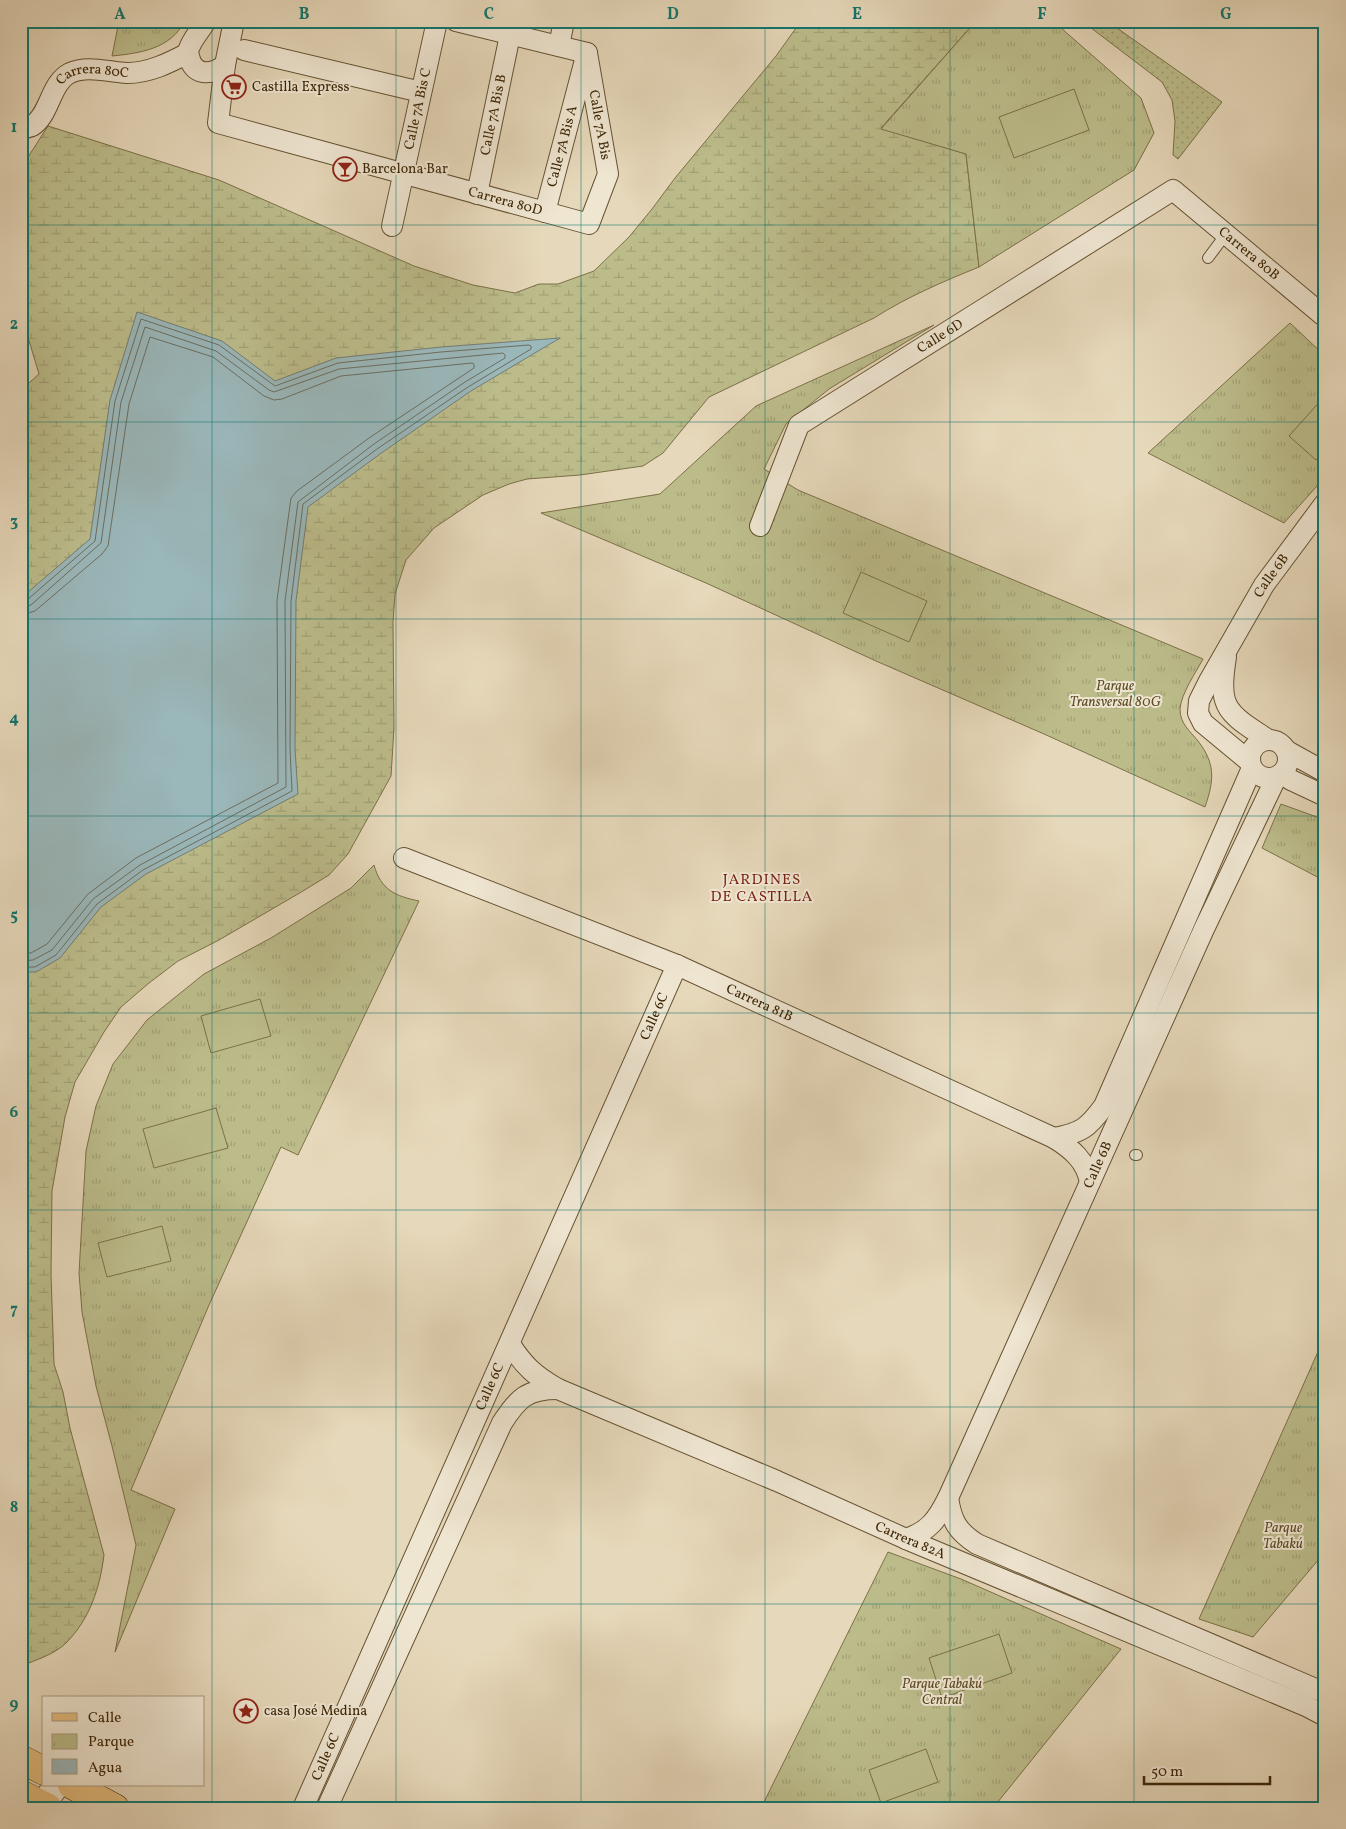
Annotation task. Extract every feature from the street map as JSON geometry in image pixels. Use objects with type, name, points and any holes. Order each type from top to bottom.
[{"type":"main road","points":[[21,1759],[42,1770]]},
{"type":"main road","points":[[74,1786],[115,1808]]},
{"type":"street","points":[[206,21],[192,42],[188,53],[192,64],[197,70],[209,73],[218,70],[225,64],[234,21]]},
{"type":"street","name":"Calle 7A Bis C","points":[[392,226],[437,21]]},
{"type":"street","points":[[456,21],[504,29],[587,53]]},
{"type":"street","points":[[559,46],[564,21]]},
{"type":"street","name":"Calle 7A Bis B","points":[[477,194],[504,29]]},
{"type":"street","points":[[244,50],[421,92]]},
{"type":"street","name":"Carrera 80C","points":[[21,129],[33,125],[46,109],[57,85],[69,74],[84,69],[128,73],[149,70],[169,63],[188,53]]},
{"type":"street","name":"Calle 7A Bis A","points":[[545,212],[587,53]]},
{"type":"street","name":"Calle 7A Bis","points":[[587,53],[608,174],[589,224]]},
{"type":"street","name":"Carrera 80D","points":[[225,64],[218,123],[589,224]]},
{"type":"street","name":"Carrera 80B","points":[[1173,190],[1325,317]]},
{"type":"street","name":"Calle 6D","points":[[760,526],[799,425],[1173,190]]},
{"type":"street","name":"Calle 6B","points":[[1054,1138],[1077,1133],[1087,1127],[1104,1106],[1251,765],[1203,723],[1198,713],[1199,701],[1264,585],[1325,504]]},
{"type":"street","points":[[1226,653],[1223,678],[1225,700],[1233,713],[1267,739],[1275,740],[1282,745],[1287,752],[1289,759],[1287,767],[1279,776],[1269,779],[1262,777],[1251,765],[1252,750],[1256,745],[1267,739]]},
{"type":"street","points":[[1287,752],[1325,772]]},
{"type":"street","points":[[1279,776],[1325,796]]},
{"type":"street","name":"Calle 6B","points":[[906,1539],[920,1534],[931,1525],[948,1498],[1204,929],[1279,776]]},
{"type":"street","name":"Carrera 81B","points":[[404,858],[677,965],[1054,1138],[1076,1154],[1082,1161],[1088,1170],[1090,1182]]},
{"type":"street","name":"Calle 6C","points":[[303,1808],[677,965]]},
{"type":"street","name":"Carrera 82A","points":[[510,1344],[529,1370],[558,1389],[776,1481],[906,1539],[1306,1706],[1325,1716]]},
{"type":"street","name":"Calle 6C","points":[[327,1808],[502,1423],[521,1397],[545,1389],[558,1389]]},
{"type":"street","name":"Carrera 82A","points":[[948,1498],[951,1517],[959,1531],[977,1544],[1325,1693]]},
{"type":"lane","points":[[1208,258],[1226,234]]},
{"type":"green space","points":[[119,21],[185,21],[179,30],[163,44],[144,51],[112,56]]},
{"type":"green space","points":[[801,21],[976,21],[881,128],[966,154],[979,267],[925,290],[874,318],[709,397],[663,453],[643,466],[580,475],[527,479],[509,484],[483,495],[434,528],[406,560],[395,594],[393,622],[394,728],[391,776],[348,854],[329,875],[219,940],[178,961],[149,983],[121,1007],[75,1082],[65,1117],[52,1191],[51,1275],[54,1364],[63,1392],[70,1428],[104,1555],[97,1591],[88,1613],[74,1634],[56,1650],[21,1666],[21,390],[39,374],[21,314],[21,168],[48,126],[219,180],[414,266],[473,285],[515,293],[539,284],[558,284],[594,271],[629,237],[776,56]]},
{"type":"green space","points":[[976,21],[1053,21],[1141,98],[1154,133],[1134,170],[979,267],[966,154],[881,129]]},
{"type":"green space","points":[[1082,21],[1107,21],[1222,102],[1178,159],[1173,155],[1175,121],[1172,100],[1162,82]]},
{"type":"green space","points":[[1074,89],[1089,130],[1014,158],[999,117]]},
{"type":"green space","points":[[1290,323],[1325,356],[1325,477],[1284,523],[1148,453]]},
{"type":"green space","name":"Parque Transversal 80G","points":[[934,325],[829,389],[786,424],[764,469],[798,490],[1203,659],[1186,690],[1181,703],[1180,714],[1184,723],[1208,757],[1212,773],[1205,807],[876,661],[706,583],[541,513],[660,494],[756,406]]},
{"type":"green space","points":[[1323,398],[1325,399],[1325,451],[1316,460],[1289,436]]},
{"type":"green space","points":[[861,572],[927,601],[909,642],[843,613]]},
{"type":"green space","points":[[1281,804],[1325,820],[1325,881],[1262,848]]},
{"type":"green space","points":[[374,865],[377,874],[390,890],[403,897],[419,901],[298,1155],[281,1147],[209,1305],[131,1490],[175,1509],[115,1652],[136,1545],[96,1386],[82,1312],[79,1273],[86,1151],[96,1106],[113,1064],[147,1020],[204,974],[271,938],[351,888]]},
{"type":"green space","points":[[260,999],[271,1036],[211,1053],[201,1016]]},
{"type":"green space","points":[[216,1108],[228,1148],[154,1168],[143,1129]]},
{"type":"green space","points":[[162,1226],[171,1261],[107,1277],[98,1243]]},
{"type":"green space","name":"Parque Tabakú","points":[[1325,1336],[1325,1552],[1253,1637],[1199,1619]]},
{"type":"green space","name":"Parque Tabakú Central","points":[[888,1552],[961,1579],[1121,1649],[993,1808],[761,1808]]},
{"type":"green space","points":[[999,1634],[1012,1673],[942,1698],[929,1658]]},
{"type":"green space","points":[[926,1749],[938,1782],[881,1803],[869,1770]]},
{"type":"water","points":[[137,312],[222,341],[275,381],[336,358],[441,347],[560,338],[471,391],[308,507],[296,601],[295,749],[298,794],[146,874],[101,907],[60,958],[36,972],[21,972],[21,598],[90,539],[110,400]]},
{"type":"place","name":"Castilla Express","points":[[234,87]]},
{"type":"place","name":"Barcelona Bar","points":[[345,169]]},
{"type":"place","name":"casa José Medina","points":[[246,1711]]},
{"type":"district","name":"JARDINES DE CASTILLA","points":[[762,888]]}]
